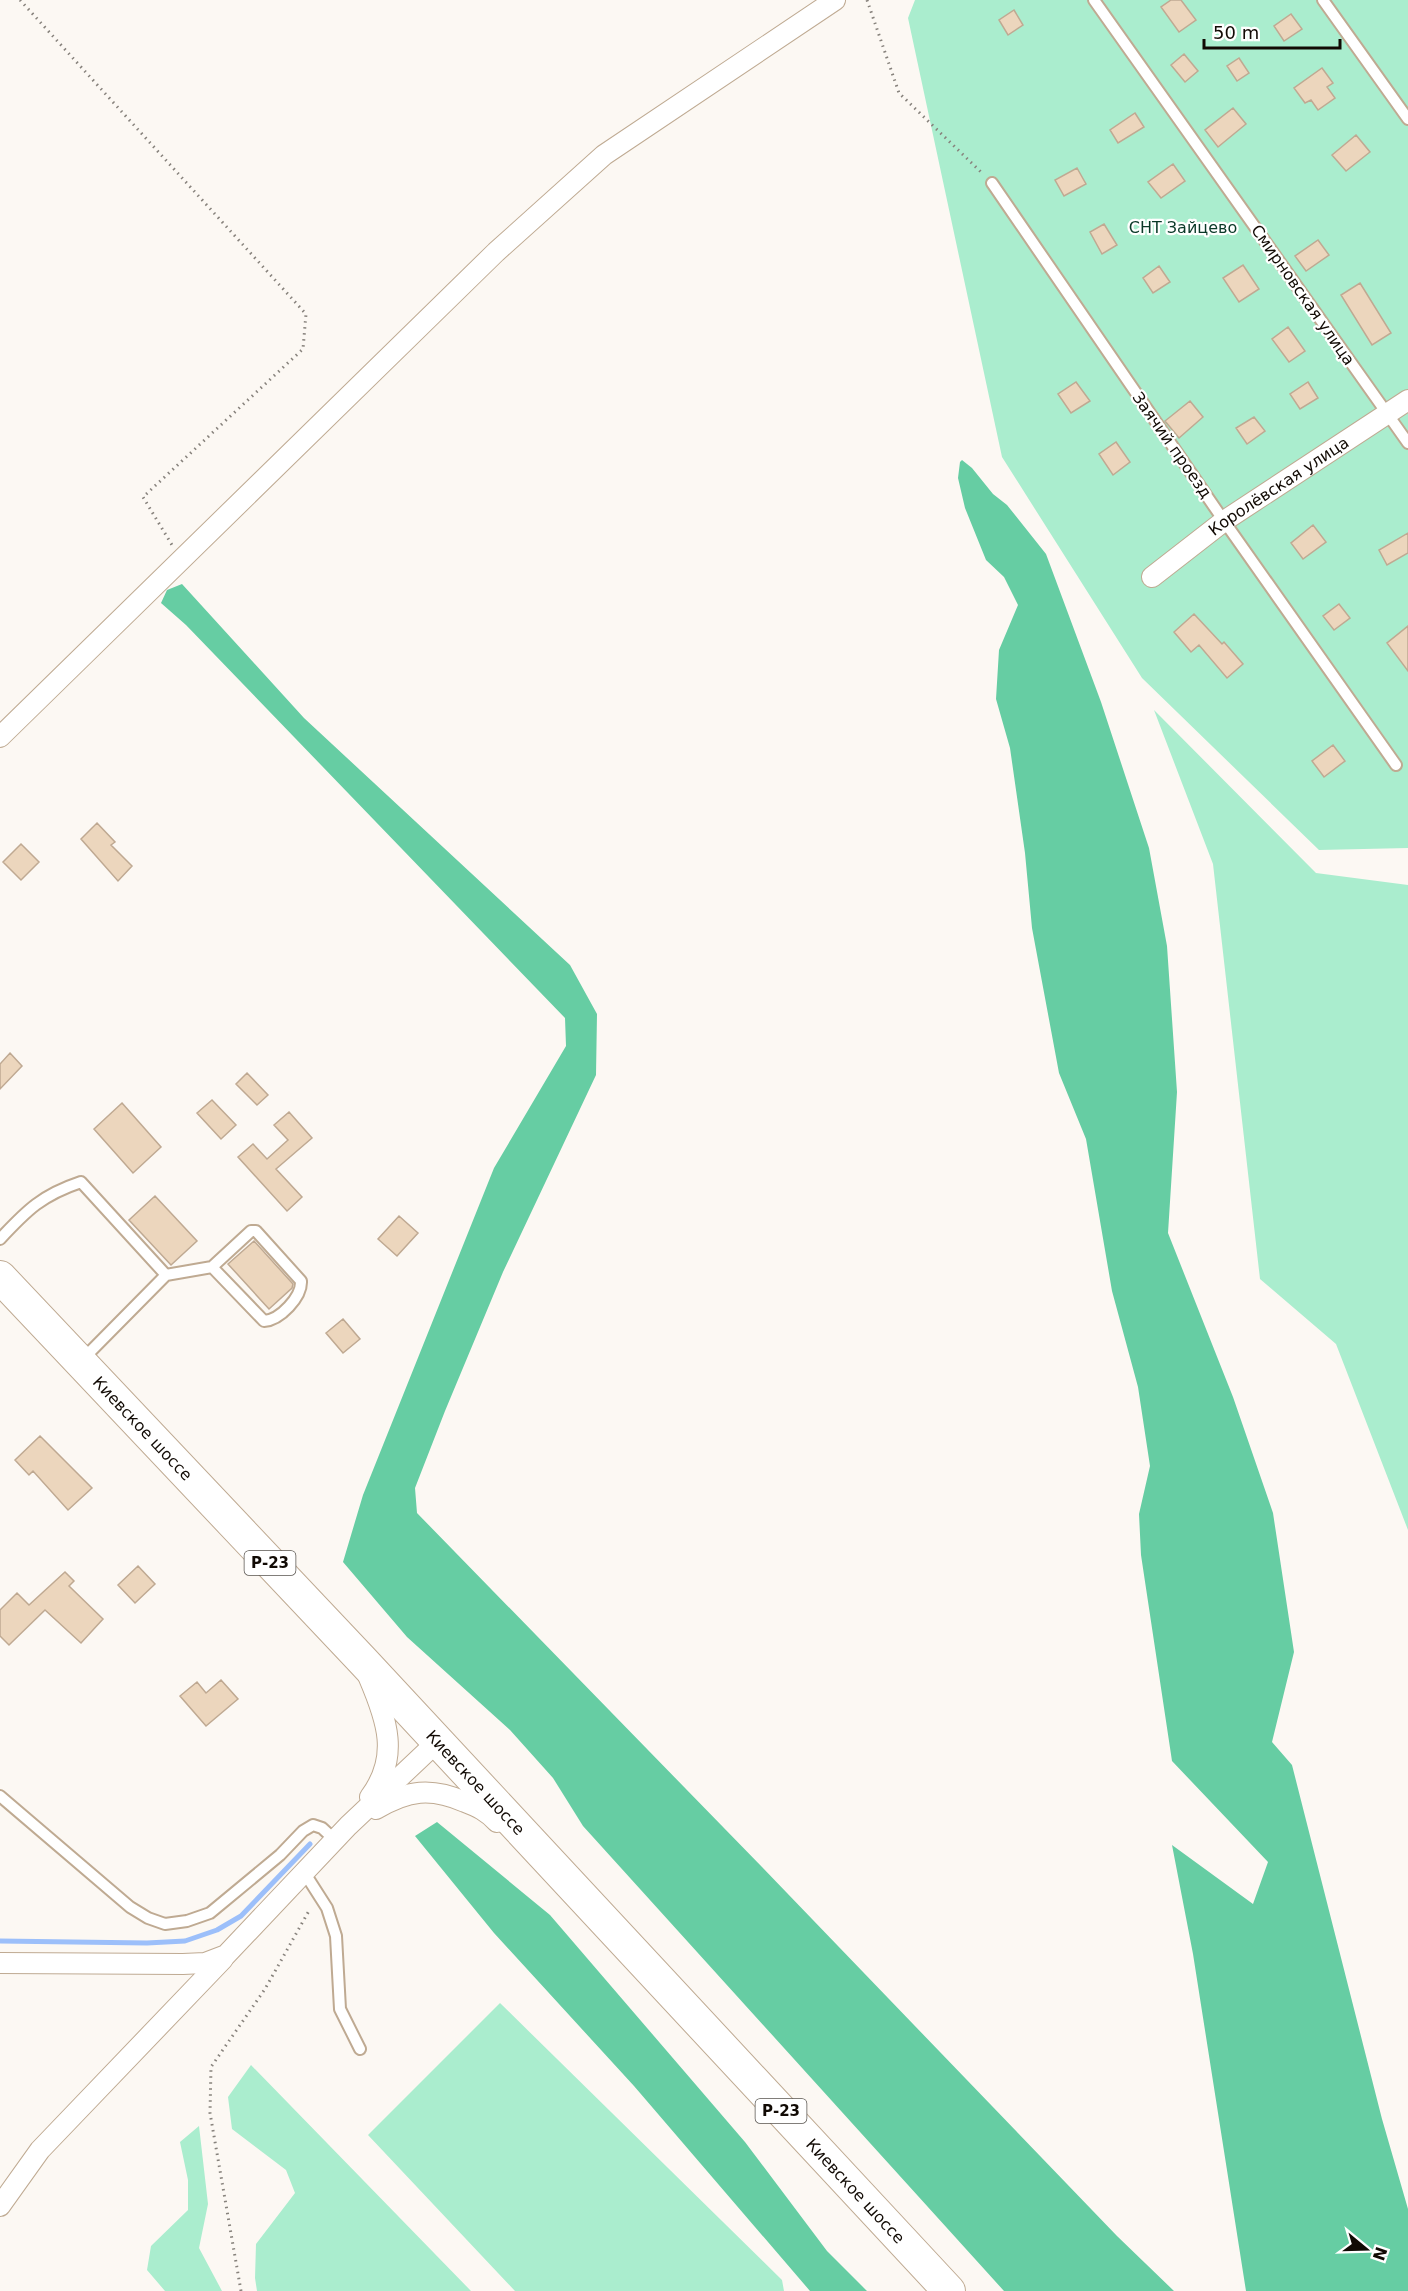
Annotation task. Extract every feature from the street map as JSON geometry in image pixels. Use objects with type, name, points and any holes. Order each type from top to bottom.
[{"type":"main road","name":"Киевское шоссе","points":[[0,1277],[362,1660],[949,2291]]},
{"type":"street","points":[[0,737],[496,252],[604,155],[835,0]]},
{"type":"street","name":"Королёвская улица","points":[[1152,578],[1224,521],[1408,400]]},
{"type":"street","points":[[342,1833],[375,1789],[385,1769],[389,1748],[388,1734],[379,1702],[362,1660]]},
{"type":"street","points":[[0,2206],[40,2150],[304,1872],[437,1742]]},
{"type":"street","points":[[342,1833],[396,1798],[421,1791],[447,1794],[488,1812],[562,1893],[614,1931]]},
{"type":"street","points":[[0,1963],[183,1964],[205,1963],[226,1955]]},
{"type":"lane","name":"Смирновская улица","points":[[1094,0],[1408,443]]},
{"type":"lane","points":[[1323,0],[1408,119]]},
{"type":"lane","name":"Заячий проезд","points":[[992,183],[1224,521],[1396,765]]},
{"type":"lane","points":[[0,1239],[28,1208],[56,1190],[81,1182],[166,1275]]},
{"type":"lane","points":[[80,1362],[166,1275],[212,1267],[251,1231],[256,1231],[301,1281],[301,1287],[288,1307],[270,1321],[264,1321],[212,1267]]},
{"type":"lane","points":[[0,1796],[130,1906],[148,1918],[165,1924],[187,1921],[210,1913],[280,1855],[303,1831],[314,1825],[342,1833]]},
{"type":"lane","points":[[304,1872],[327,1908],[336,1936],[340,2009],[360,2049]]},
{"type":"path","points":[[20,0],[306,314],[303,349],[143,497],[182,560]]},
{"type":"path","points":[[867,0],[899,93],[992,183]]},
{"type":"path","points":[[241,2291],[210,2113],[211,2067],[265,1989],[318,1894]]},
{"type":"green space","name":"СНТ Зайцево","points":[[915,0],[1408,0],[1408,848],[1319,850],[1142,678],[1002,457],[908,18]]},
{"type":"green space","points":[[962,460],[972,468],[993,494],[1007,505],[1046,554],[1101,702],[1149,848],[1167,946],[1177,1092],[1168,1233],[1233,1397],[1273,1513],[1294,1652],[1272,1742],[1292,1765],[1382,2119],[1408,2209],[1408,2291],[1246,2291],[1193,1954],[1172,1845],[1253,1904],[1268,1862],[1172,1761],[1141,1555],[1139,1514],[1150,1466],[1138,1387],[1112,1291],[1086,1139],[1059,1073],[1032,928],[1025,853],[1010,748],[996,699],[999,650],[1018,605],[1004,577],[986,560],[965,508],[958,478]]},
{"type":"green space","points":[[182,584],[304,718],[570,965],[597,1014],[596,1075],[503,1272],[445,1411],[415,1488],[417,1513],[1117,2236],[1174,2291],[1004,2291],[583,1826],[553,1778],[510,1730],[407,1637],[343,1562],[363,1495],[494,1168],[566,1046],[565,1018],[186,625],[161,603],[167,590]]},
{"type":"green space","points":[[1154,710],[1316,873],[1408,885],[1408,1530],[1336,1344],[1260,1279],[1213,864]]},
{"type":"green space","points":[[437,1822],[550,1915],[745,2142],[827,2251],[867,2291],[810,2291],[634,2086],[494,1933],[415,1836]]},
{"type":"green space","points":[[500,2003],[782,2280],[784,2291],[515,2291],[368,2135]]},
{"type":"green space","points":[[251,2065],[471,2291],[257,2291],[256,2244],[295,2193],[286,2170],[232,2129],[228,2097]]},
{"type":"green space","points":[[199,2126],[208,2204],[199,2248],[222,2291],[165,2291],[147,2270],[151,2246],[188,2210],[188,2180],[180,2142]]},
{"type":"building","points":[[1171,0],[1181,0],[1196,20],[1179,32],[1161,7]]},
{"type":"building","points":[[1014,10],[1023,25],[1008,35],[999,20]]},
{"type":"building","points":[[1291,14],[1302,29],[1284,41],[1274,26]]},
{"type":"building","points":[[1184,54],[1198,71],[1185,82],[1171,65]]},
{"type":"building","points":[[1239,58],[1249,73],[1237,81],[1227,66]]},
{"type":"building","points":[[1322,68],[1333,83],[1327,87],[1335,98],[1318,110],[1311,100],[1305,103],[1294,88]]},
{"type":"building","points":[[1233,108],[1246,124],[1218,147],[1205,130]]},
{"type":"building","points":[[1135,113],[1144,127],[1118,143],[1110,130]]},
{"type":"building","points":[[1356,135],[1370,152],[1346,171],[1332,155]]},
{"type":"building","points":[[1173,164],[1185,181],[1161,198],[1148,182]]},
{"type":"building","points":[[1077,168],[1086,184],[1064,196],[1055,180]]},
{"type":"building","points":[[1104,224],[1117,245],[1102,254],[1090,232]]},
{"type":"building","points":[[1318,240],[1329,255],[1306,271],[1295,256]]},
{"type":"building","points":[[1243,265],[1259,289],[1239,302],[1223,278]]},
{"type":"building","points":[[1159,266],[1170,282],[1153,293],[1143,278]]},
{"type":"building","points":[[1360,283],[1391,333],[1372,345],[1341,295]]},
{"type":"building","points":[[1288,327],[1305,351],[1289,362],[1272,339]]},
{"type":"building","points":[[1076,382],[1090,401],[1071,413],[1058,394]]},
{"type":"building","points":[[1308,382],[1318,398],[1300,409],[1290,394]]},
{"type":"building","points":[[1190,401],[1203,417],[1179,438],[1165,421]]},
{"type":"building","points":[[1254,417],[1265,431],[1247,444],[1236,428]]},
{"type":"building","points":[[1116,442],[1130,462],[1113,475],[1099,454]]},
{"type":"building","points":[[1313,525],[1326,542],[1303,559],[1291,543]]},
{"type":"building","points":[[1408,533],[1408,553],[1387,565],[1379,550]]},
{"type":"building","points":[[1339,604],[1350,618],[1334,630],[1323,616]]},
{"type":"building","points":[[1194,614],[1222,644],[1224,642],[1243,664],[1227,678],[1199,645],[1191,652],[1174,632]]},
{"type":"building","points":[[1408,626],[1408,671],[1387,643]]},
{"type":"building","points":[[1333,745],[1345,761],[1324,777],[1312,761]]},
{"type":"building","points":[[97,823],[115,842],[111,845],[132,866],[118,881],[81,839]]},
{"type":"building","points":[[21,844],[39,862],[21,880],[3,862]]},
{"type":"building","points":[[10,1053],[22,1066],[0,1089],[0,1064]]},
{"type":"building","points":[[247,1073],[268,1095],[257,1105],[236,1084]]},
{"type":"building","points":[[212,1100],[236,1125],[221,1139],[197,1113]]},
{"type":"building","points":[[122,1103],[161,1147],[133,1173],[94,1129]]},
{"type":"building","points":[[289,1112],[312,1138],[276,1169],[302,1197],[287,1211],[238,1157],[253,1144],[267,1159],[288,1140],[274,1125]]},
{"type":"building","points":[[155,1196],[197,1241],[171,1265],[129,1220]]},
{"type":"building","points":[[399,1216],[418,1233],[397,1256],[378,1239]]},
{"type":"building","points":[[254,1241],[293,1284],[292,1288],[269,1309],[228,1264]]},
{"type":"building","points":[[343,1319],[360,1339],[343,1353],[326,1333]]},
{"type":"building","points":[[40,1436],[92,1488],[68,1510],[33,1471],[29,1475],[15,1460]]},
{"type":"building","points":[[138,1566],[155,1584],[135,1603],[118,1585]]},
{"type":"building","points":[[65,1572],[74,1581],[69,1586],[103,1619],[81,1643],[45,1610],[9,1645],[0,1636],[0,1610],[17,1593],[29,1605]]},
{"type":"building","points":[[221,1680],[238,1699],[206,1726],[180,1696],[197,1682],[206,1693]]},
{"type":"waterway","points":[[0,1941],[147,1943],[185,1941],[217,1930],[241,1916],[310,1844]]}]
